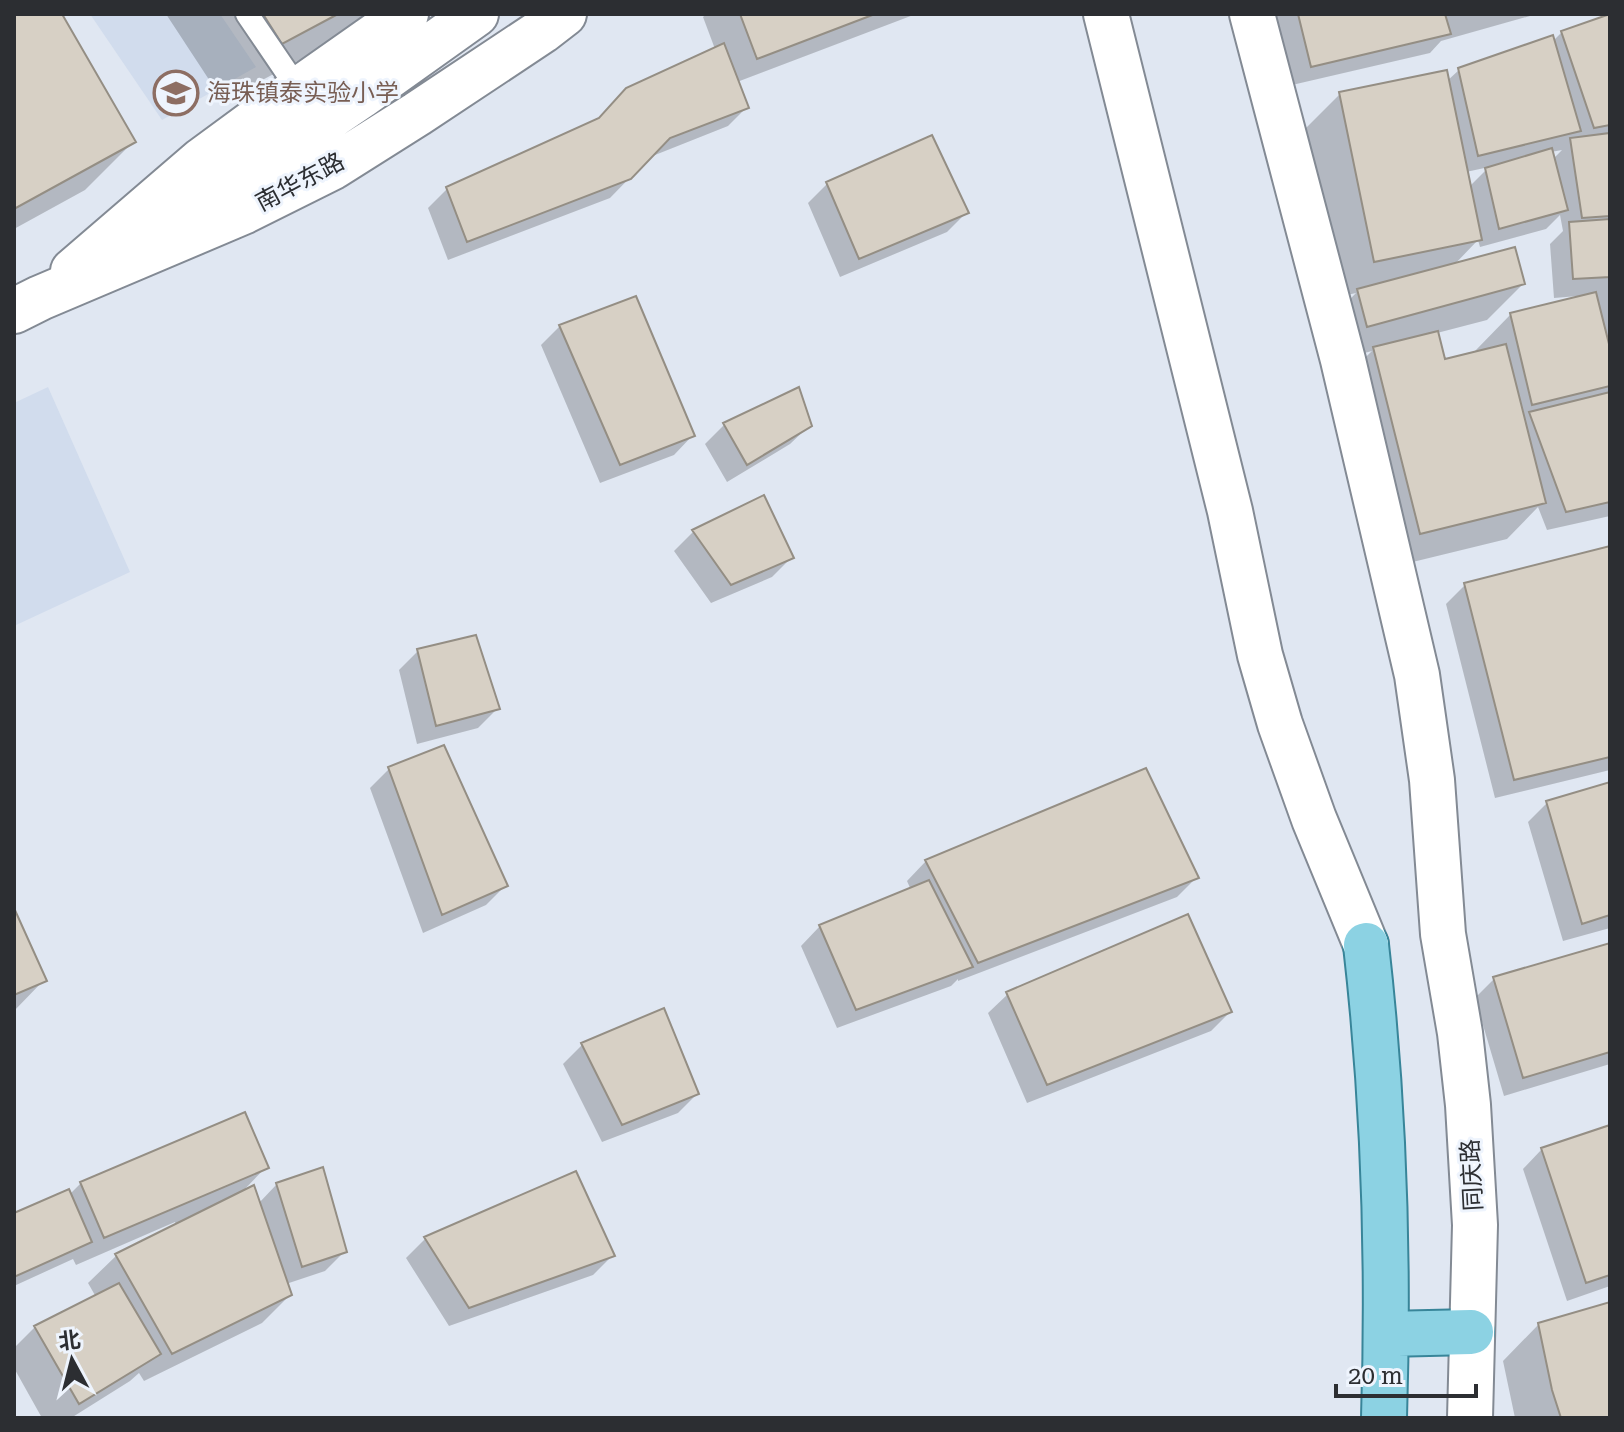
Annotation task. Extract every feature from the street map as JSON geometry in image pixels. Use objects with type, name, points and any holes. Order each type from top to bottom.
[{"type":"main road","points":[[1366,945],[1379,1074],[1387,1334],[1384,1418]]},
{"type":"main road","points":[[1387,1334],[1471,1332]]},
{"type":"street","points":[[27,305],[202,160],[406,14]]},
{"type":"street","points":[[27,305],[271,157],[476,14]]},
{"type":"street","name":"南华东路","points":[[27,305],[243,212],[333,167],[480,73],[564,14]]},
{"type":"street","points":[[1106,14],[1226,496],[1260,655],[1280,724],[1314,819],[1366,945]]},
{"type":"street","name":"同庆路","points":[[1252,14],[1343,360],[1417,675],[1432,780],[1443,934],[1460,1033],[1468,1105],[1475,1225],[1470,1418]]},
{"type":"lane","points":[[247,14],[298,89]]},
{"type":"shaded area","name":"海珠镇泰实验小学","points":[[90,14],[220,14],[256,67],[162,120]]},
{"type":"shaded area","points":[[48,387],[130,572],[14,626],[14,403]]},
{"type":"building","points":[[14,14],[62,14],[136,142],[14,209]]},
{"type":"building","points":[[263,14],[338,14],[282,44]]},
{"type":"building","points":[[740,14],[875,14],[757,59]]},
{"type":"building","points":[[1298,14],[1445,14],[1451,34],[1311,67]]},
{"type":"building","points":[[1610,14],[1610,125],[1594,128],[1561,31]]},
{"type":"building","points":[[1553,35],[1581,131],[1478,156],[1458,68]]},
{"type":"building","points":[[724,43],[749,108],[670,138],[631,179],[467,242],[446,187],[599,118],[626,88]]},
{"type":"building","points":[[1447,70],[1482,240],[1374,262],[1339,92]]},
{"type":"building","points":[[1610,133],[1610,216],[1582,218],[1570,138]]},
{"type":"building","points":[[932,135],[969,213],[859,259],[826,182]]},
{"type":"building","points":[[1552,148],[1568,210],[1499,229],[1485,168]]},
{"type":"building","points":[[1610,219],[1610,277],[1573,279],[1569,222]]},
{"type":"building","points":[[1515,247],[1525,284],[1367,327],[1357,289]]},
{"type":"building","points":[[1596,292],[1610,348],[1610,386],[1532,405],[1510,313]]},
{"type":"building","points":[[636,296],[695,436],[620,465],[559,325]]},
{"type":"building","points":[[1438,331],[1445,359],[1506,344],[1546,503],[1420,534],[1373,347]]},
{"type":"building","points":[[799,387],[812,426],[747,465],[723,423]]},
{"type":"building","points":[[1610,392],[1610,502],[1566,512],[1529,412]]},
{"type":"building","points":[[764,495],[794,558],[731,585],[692,530]]},
{"type":"building","points":[[1610,546],[1610,757],[1514,780],[1464,583]]},
{"type":"building","points":[[476,635],[500,709],[436,726],[417,649]]},
{"type":"building","points":[[444,745],[508,886],[442,915],[388,767]]},
{"type":"building","points":[[1146,768],[1199,878],[978,963],[925,860]]},
{"type":"building","points":[[1610,782],[1610,915],[1582,924],[1546,801]]},
{"type":"building","points":[[929,880],[973,967],[856,1010],[819,925]]},
{"type":"building","points":[[14,908],[47,981],[14,995]]},
{"type":"building","points":[[1188,914],[1232,1012],[1047,1085],[1006,992]]},
{"type":"building","points":[[1610,943],[1610,1052],[1523,1078],[1493,977]]},
{"type":"building","points":[[664,1008],[699,1094],[622,1125],[581,1043]]},
{"type":"building","points":[[245,1112],[269,1168],[104,1238],[80,1182]]},
{"type":"building","points":[[1610,1125],[1610,1275],[1586,1283],[1541,1148]]},
{"type":"building","points":[[323,1167],[347,1252],[302,1267],[276,1183]]},
{"type":"building","points":[[576,1171],[615,1256],[469,1308],[424,1237]]},
{"type":"building","points":[[254,1185],[292,1295],[172,1354],[115,1254]]},
{"type":"building","points":[[69,1189],[92,1242],[14,1277],[14,1213]]},
{"type":"building","points":[[119,1283],[161,1354],[79,1404],[34,1326]]},
{"type":"building","points":[[1610,1302],[1610,1418],[1561,1418],[1538,1323]]},
{"type":"place","name":"海珠镇泰实验小学","points":[[176,93]]}]
